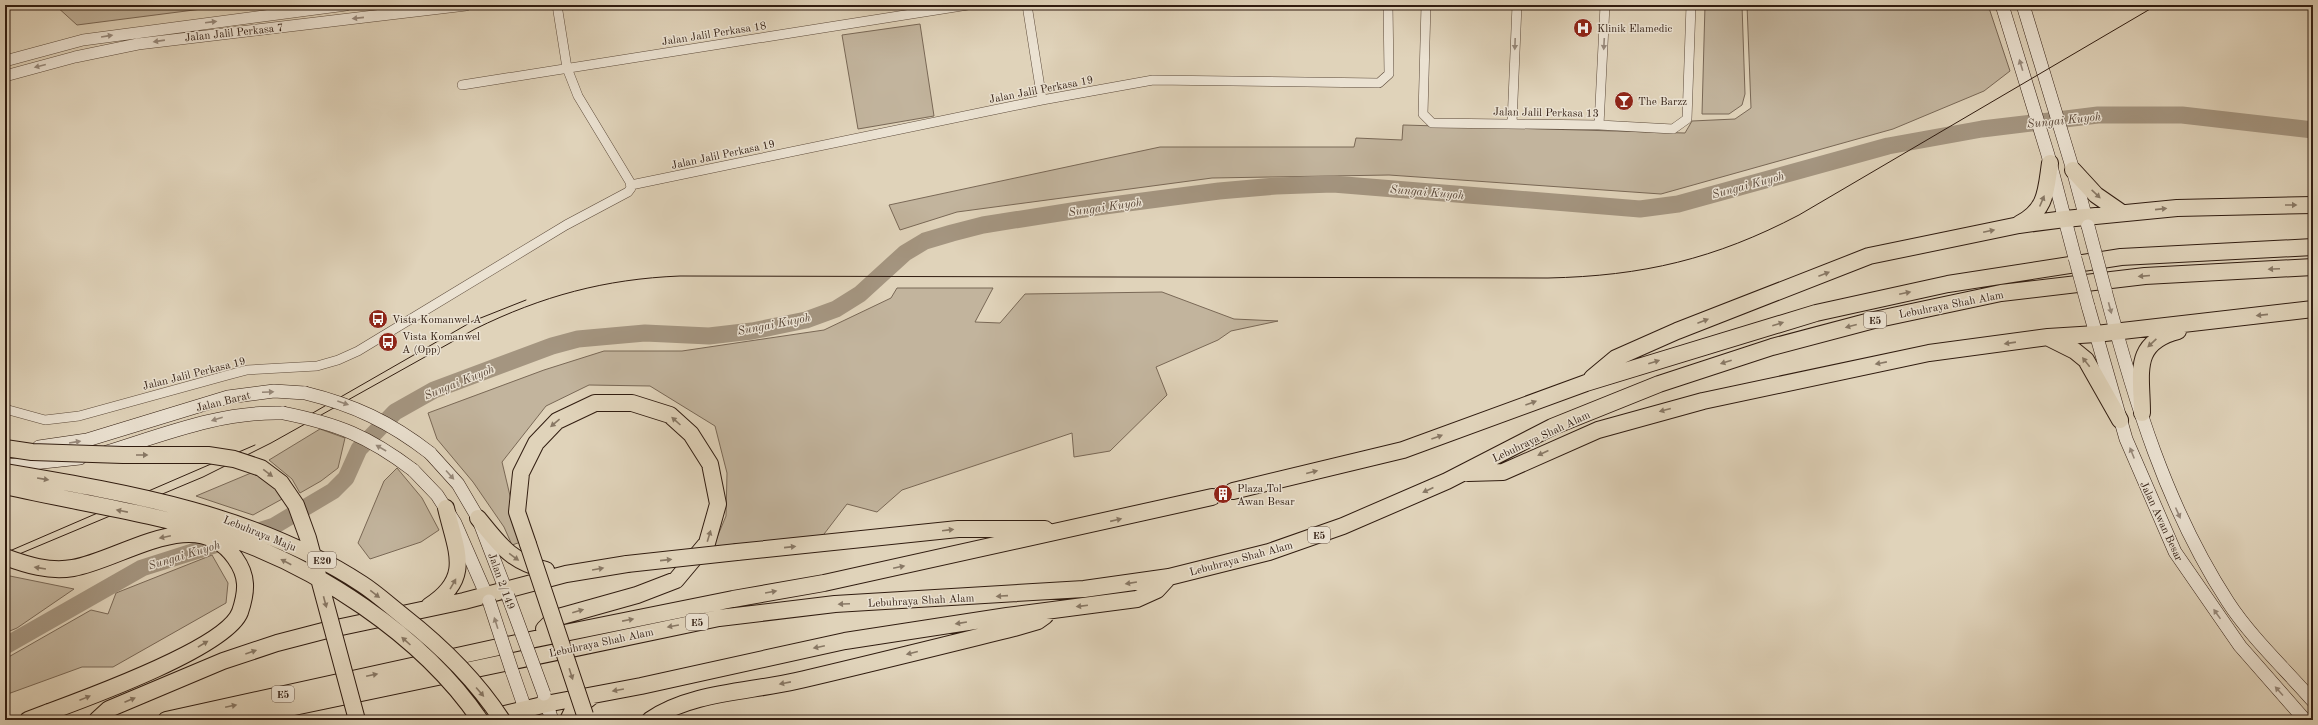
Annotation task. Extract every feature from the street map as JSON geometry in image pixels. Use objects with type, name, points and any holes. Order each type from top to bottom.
[{"type":"highway","points":[[2014,226],[2038,211],[2045,194],[2049,159]]},
{"type":"highway","points":[[2073,170],[2096,195],[2122,213]]},
{"type":"highway","points":[[1586,383],[1616,358],[1677,331],[1869,256],[2014,226],[2086,222],[2122,213],[2177,208],[2313,205]]},
{"type":"highway","name":"Lebuhraya Shah Alam","points":[[1233,492],[1403,450],[1586,383],[1816,312],[1948,284],[2121,257],[2313,247]]},
{"type":"highway","name":"Lebuhraya Shah Alam","points":[[232,720],[719,618],[835,604],[1077,590],[1169,577],[1228,564],[1307,539],[1398,503],[1463,473],[1552,428],[1659,384],[1772,347],[1874,320],[2001,293],[2145,276],[2313,267]]},
{"type":"highway","points":[[1463,473],[1503,472],[1598,430],[1703,400],[1929,353],[2095,331],[2313,309]]},
{"type":"highway","points":[[2142,413],[2142,360],[2147,347],[2163,335],[2242,317]]},
{"type":"highway","points":[[2048,337],[2075,351],[2086,360],[2120,420]]},
{"type":"highway","points":[[534,639],[555,618],[637,595],[676,580],[707,543],[718,504],[710,464],[691,434],[670,415],[632,403],[595,404],[557,421],[536,443],[521,473],[517,512],[528,544],[585,720]]},
{"type":"highway","points":[[5,448],[32,452],[123,455],[208,455],[234,459],[261,468],[281,483],[296,505],[308,538],[356,720]]},
{"type":"highway","name":"Lebuhraya Maju","points":[[5,472],[92,487],[174,504],[225,519],[282,541],[322,560],[363,584],[423,632],[458,666],[502,720]]},
{"type":"highway","name":"Lebuhraya Maju","points":[[5,486],[162,520],[218,534],[277,556],[334,587],[385,622],[435,668],[480,720]]},
{"type":"highway","name":"Lebuhraya Shah Alam","points":[[166,720],[534,639],[733,599],[824,583],[1078,528],[1212,497]]},
{"type":"highway","points":[[424,609],[452,588],[457,576],[458,558],[446,508]]},
{"type":"highway","points":[[478,518],[500,546],[515,559],[530,566],[566,574]]},
{"type":"highway","points":[[97,720],[109,709],[223,661],[277,643],[322,631],[424,609],[488,598],[566,574],[627,564],[958,529],[1078,528]]},
{"type":"highway","points":[[5,558],[35,567],[49,569],[73,568],[97,562],[162,537],[187,533],[205,536],[219,542],[230,550],[245,577],[246,594],[238,615],[226,630],[194,649],[110,688],[28,720]]},
{"type":"highway","points":[[480,720],[526,710],[545,699],[596,694],[641,686],[845,641],[1055,609],[1137,599],[1157,590],[1169,577]]},
{"type":"highway","points":[[650,720],[662,712],[705,699],[794,681],[1014,628],[1038,621],[1055,609]]},
{"type":"highway","points":[[568,720],[581,704],[596,694]]},
{"type":"main road","name":"Jalan Awan Besar","points":[[2002,5],[2049,159],[2120,420],[2147,489],[2175,552],[2240,646],[2305,720]]},
{"type":"main road","name":"Jalan Awan Besar","points":[[2024,5],[2073,170],[2116,329],[2164,482],[2192,544],[2229,604],[2313,701]]},
{"type":"main road","name":"Jalan Barat","points":[[5,448],[22,448],[87,440],[243,394],[274,391],[305,393],[363,410],[402,431],[430,453]]},
{"type":"main road","name":"Jalan Barat","points":[[5,466],[62,461],[102,453],[226,416],[256,412],[283,413],[333,424],[353,432],[390,453],[413,470]]},
{"type":"main road","name":"Jalan 2/149","points":[[430,453],[458,484],[478,518],[507,593],[552,720]]},
{"type":"main road","name":"Jalan 2/149","points":[[413,470],[446,508],[458,527],[488,598],[526,710]]},
{"type":"street","name":"Jalan Jalil Perkasa 7","points":[[5,61],[84,40],[346,5]]},
{"type":"street","name":"Jalan Jalil Perkasa 7","points":[[5,76],[75,57],[138,44],[466,5]]},
{"type":"street","points":[[557,5],[567,68],[578,96],[630,184]]},
{"type":"street","name":"Jalan Jalil Perkasa 18","points":[[462,85],[968,5]]},
{"type":"street","points":[[1027,5],[1042,100]]},
{"type":"street","name":"Jalan Jalil Perkasa 19","points":[[5,409],[45,420],[79,416],[247,370],[317,366],[338,360],[358,351],[566,224],[628,192],[630,184],[1042,100],[1153,80],[1379,83],[1389,74],[1388,5]]},
{"type":"street","name":"Jalan Jalil Perkasa 13","points":[[1426,5],[1423,114],[1432,123],[1599,125],[1673,129],[1687,119],[1692,5]]},
{"type":"street","points":[[1512,123],[1517,5]]},
{"type":"street","points":[[1599,125],[1605,5]]},
{"type":"street","points":[[5,490],[22,465],[22,448]]},
{"type":"shaded area","points":[[55,5],[233,5],[77,25]]},
{"type":"shaded area","points":[[1705,5],[1742,5],[1745,94],[1742,105],[1729,114],[1702,114]]},
{"type":"shaded area","points":[[1747,5],[1988,5],[2010,71],[1984,91],[1893,129],[1661,194],[1389,175],[1212,178],[957,212],[900,230],[889,205],[1160,147],[1354,147],[1356,138],[1402,140],[1403,125],[1685,133],[1692,121],[1735,119],[1751,108]]},
{"type":"shaded area","points":[[920,24],[934,116],[858,129],[842,35]]},
{"type":"shaded area","points":[[897,288],[993,288],[975,322],[1000,323],[1025,294],[1162,292],[1234,319],[1278,321],[1231,331],[1218,340],[1156,367],[1167,395],[1110,451],[1074,457],[1072,433],[902,490],[877,512],[847,504],[821,538],[713,547],[726,516],[727,473],[715,426],[650,386],[589,385],[546,406],[502,462],[521,542],[512,545],[504,527],[473,482],[437,439],[428,413],[544,370],[604,351],[682,351],[824,330],[891,298]]},
{"type":"shaded area","points":[[320,429],[345,438],[338,468],[321,481],[300,493],[292,479],[269,460]]},
{"type":"shaded area","points":[[397,468],[422,498],[439,530],[421,542],[370,559],[358,543],[384,481]]},
{"type":"shaded area","points":[[251,473],[267,480],[284,498],[253,515],[196,496]]},
{"type":"shaded area","points":[[212,555],[228,583],[226,603],[113,667],[82,667],[5,695],[5,659],[91,610],[108,614],[116,593]]},
{"type":"shaded area","points":[[5,575],[74,589],[17,628],[5,633]]},
{"type":"waterway","name":"Sungai Kuyoh","points":[[5,646],[142,568],[274,526],[333,491],[346,478],[359,449],[395,412],[434,390],[552,346],[578,339],[645,333],[709,336],[752,331],[806,320],[836,309],[860,294],[905,253],[925,241],[983,225],[1097,207],[1219,191],[1276,186],[1333,184],[1640,209],[1678,204],[1888,146],[1982,129],[2098,115],[2182,115],[2313,130]]},
{"type":"tunnel","points":[[1212,497],[1233,491]]},
{"type":"tram line","points":[[5,560],[203,477],[271,443],[475,329],[500,317],[574,291],[600,285],[680,276],[1548,278],[1615,274],[1678,262],[1708,254],[1738,243],[1799,215],[2157,5]]},
{"type":"tram line","points":[[304,418],[473,321],[526,300]]},
{"type":"tram line","points":[[5,553],[255,445]]},
{"type":"place","name":"Klinik Elamedic","points":[[1583,28]]},
{"type":"place","name":"The Barzz","points":[[1624,101]]},
{"type":"place","name":"Vista Komanwel A","points":[[378,319]]},
{"type":"place","name":"Vista Komanwel A (Opp)","points":[[388,342]]},
{"type":"place","name":"Plaza Tol Awan Besar","points":[[1223,494]]}]
